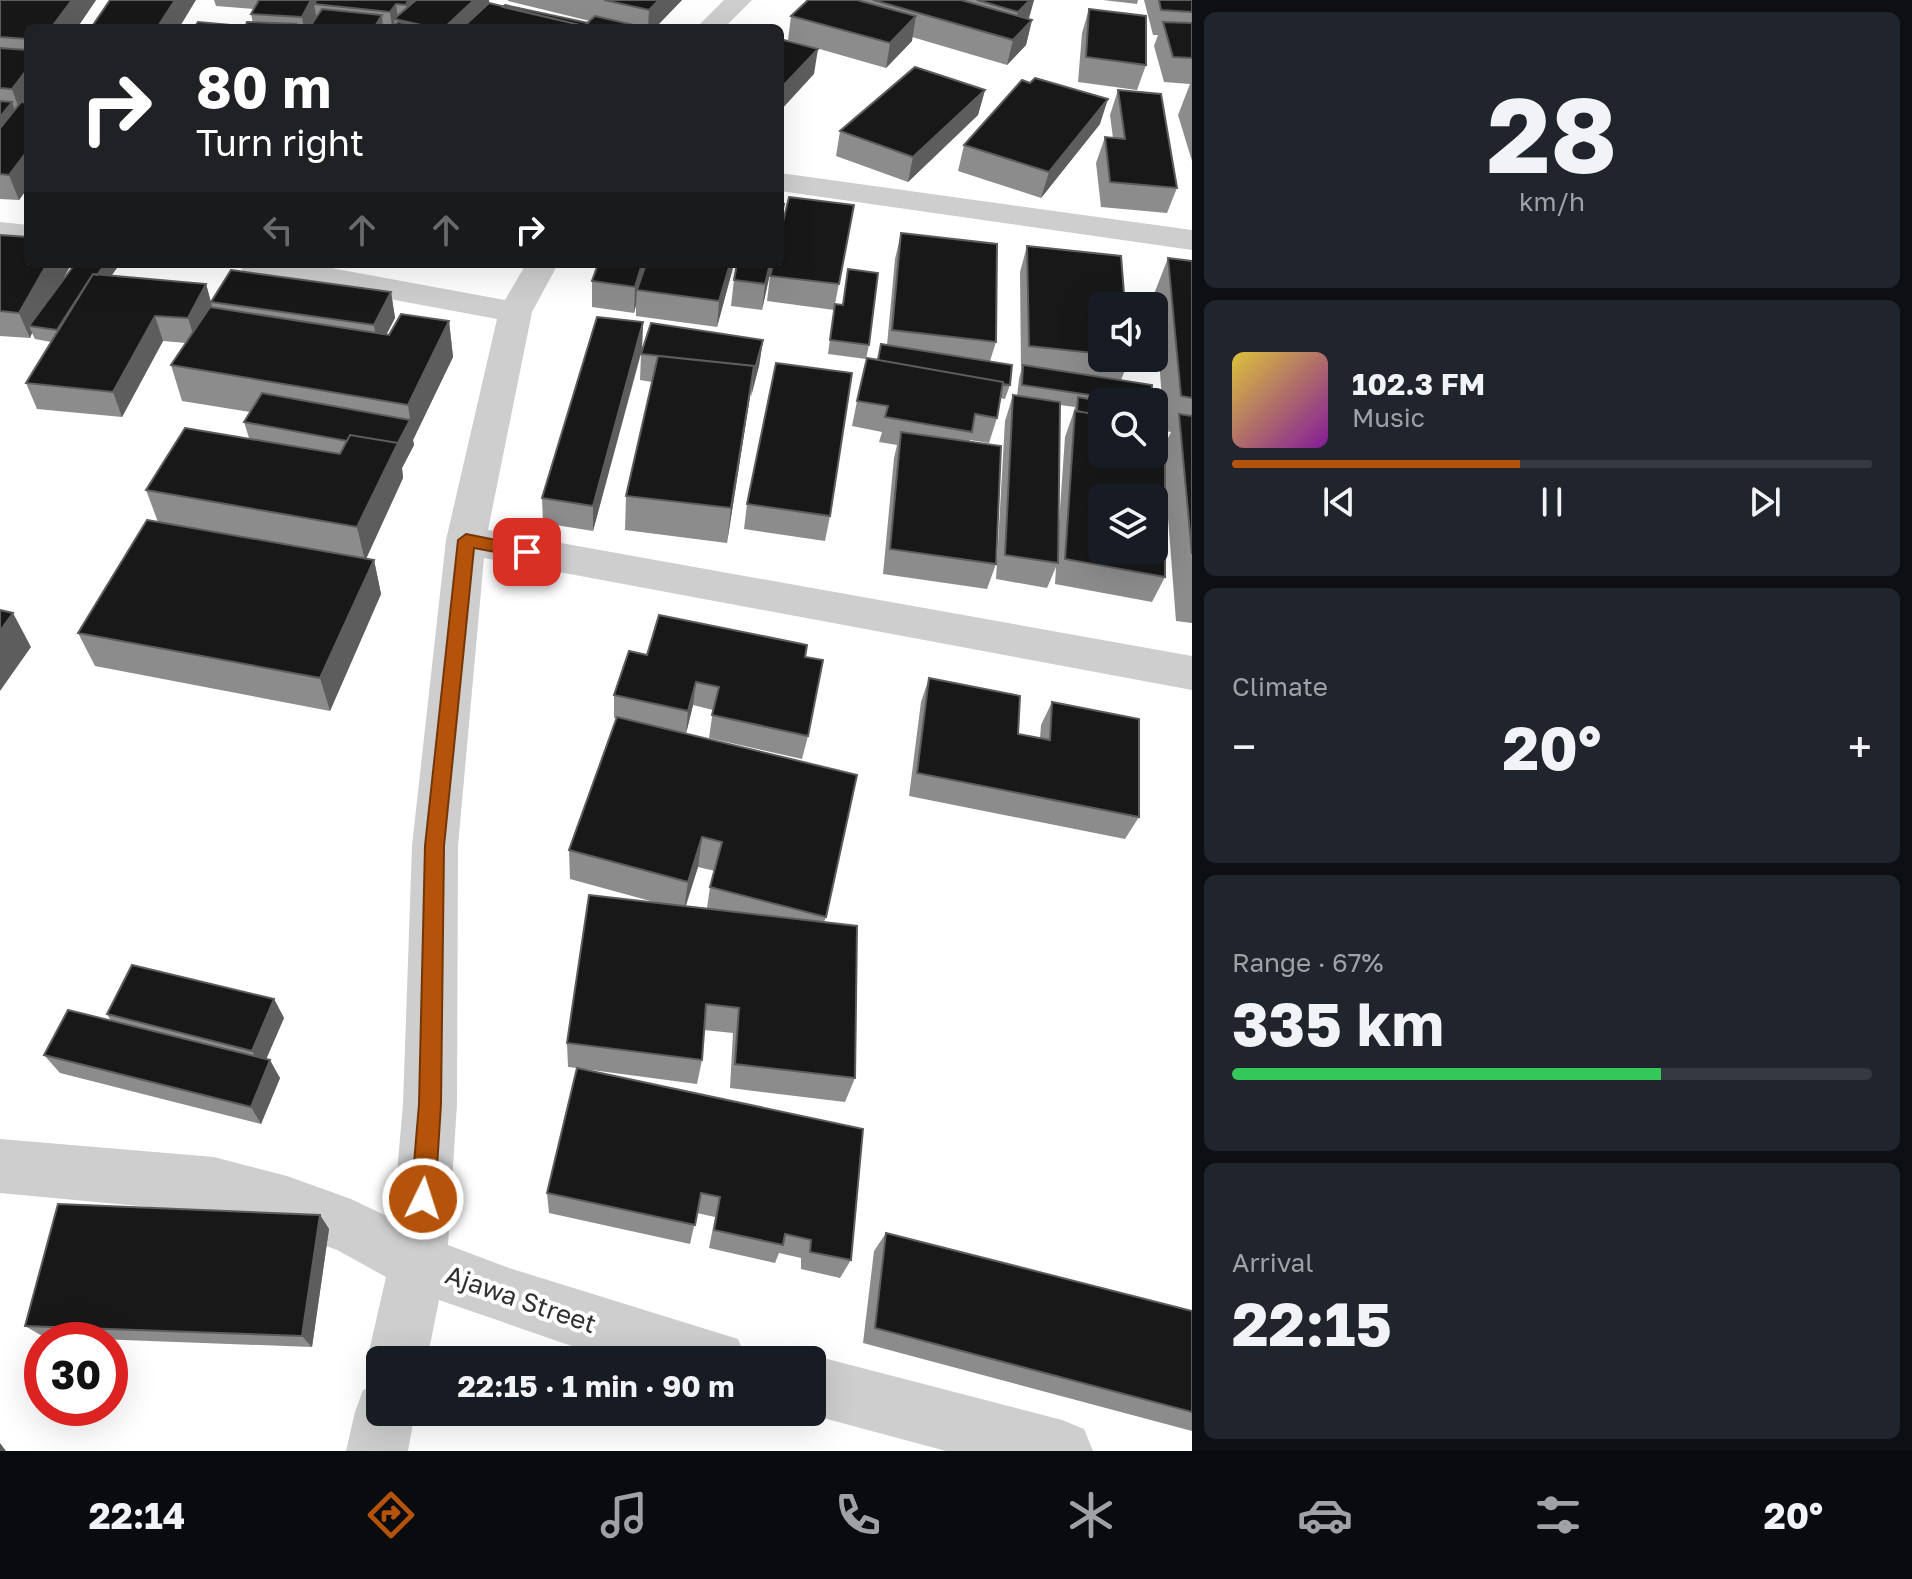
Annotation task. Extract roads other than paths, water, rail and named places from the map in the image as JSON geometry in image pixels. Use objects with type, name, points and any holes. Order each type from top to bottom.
[{"type":"street","points":[[713,24],[739,0]]},
{"type":"street","points":[[784,183],[1192,240]]},
{"type":"street","points":[[0,232],[24,235]]},
{"type":"street","points":[[277,268],[515,312]]},
{"type":"street","points":[[400,1346],[418,1263],[430,1104],[435,846],[466,540],[515,312],[540,268]]},
{"type":"street","points":[[466,540],[1192,673]]},
{"type":"street","name":"Ajawa Street","points":[[0,1166],[214,1185],[287,1204],[351,1227],[418,1263],[579,1320],[669,1346]]},
{"type":"street","points":[[826,1389],[1062,1451]]},
{"type":"street","points":[[377,1451],[382,1426]]}]
